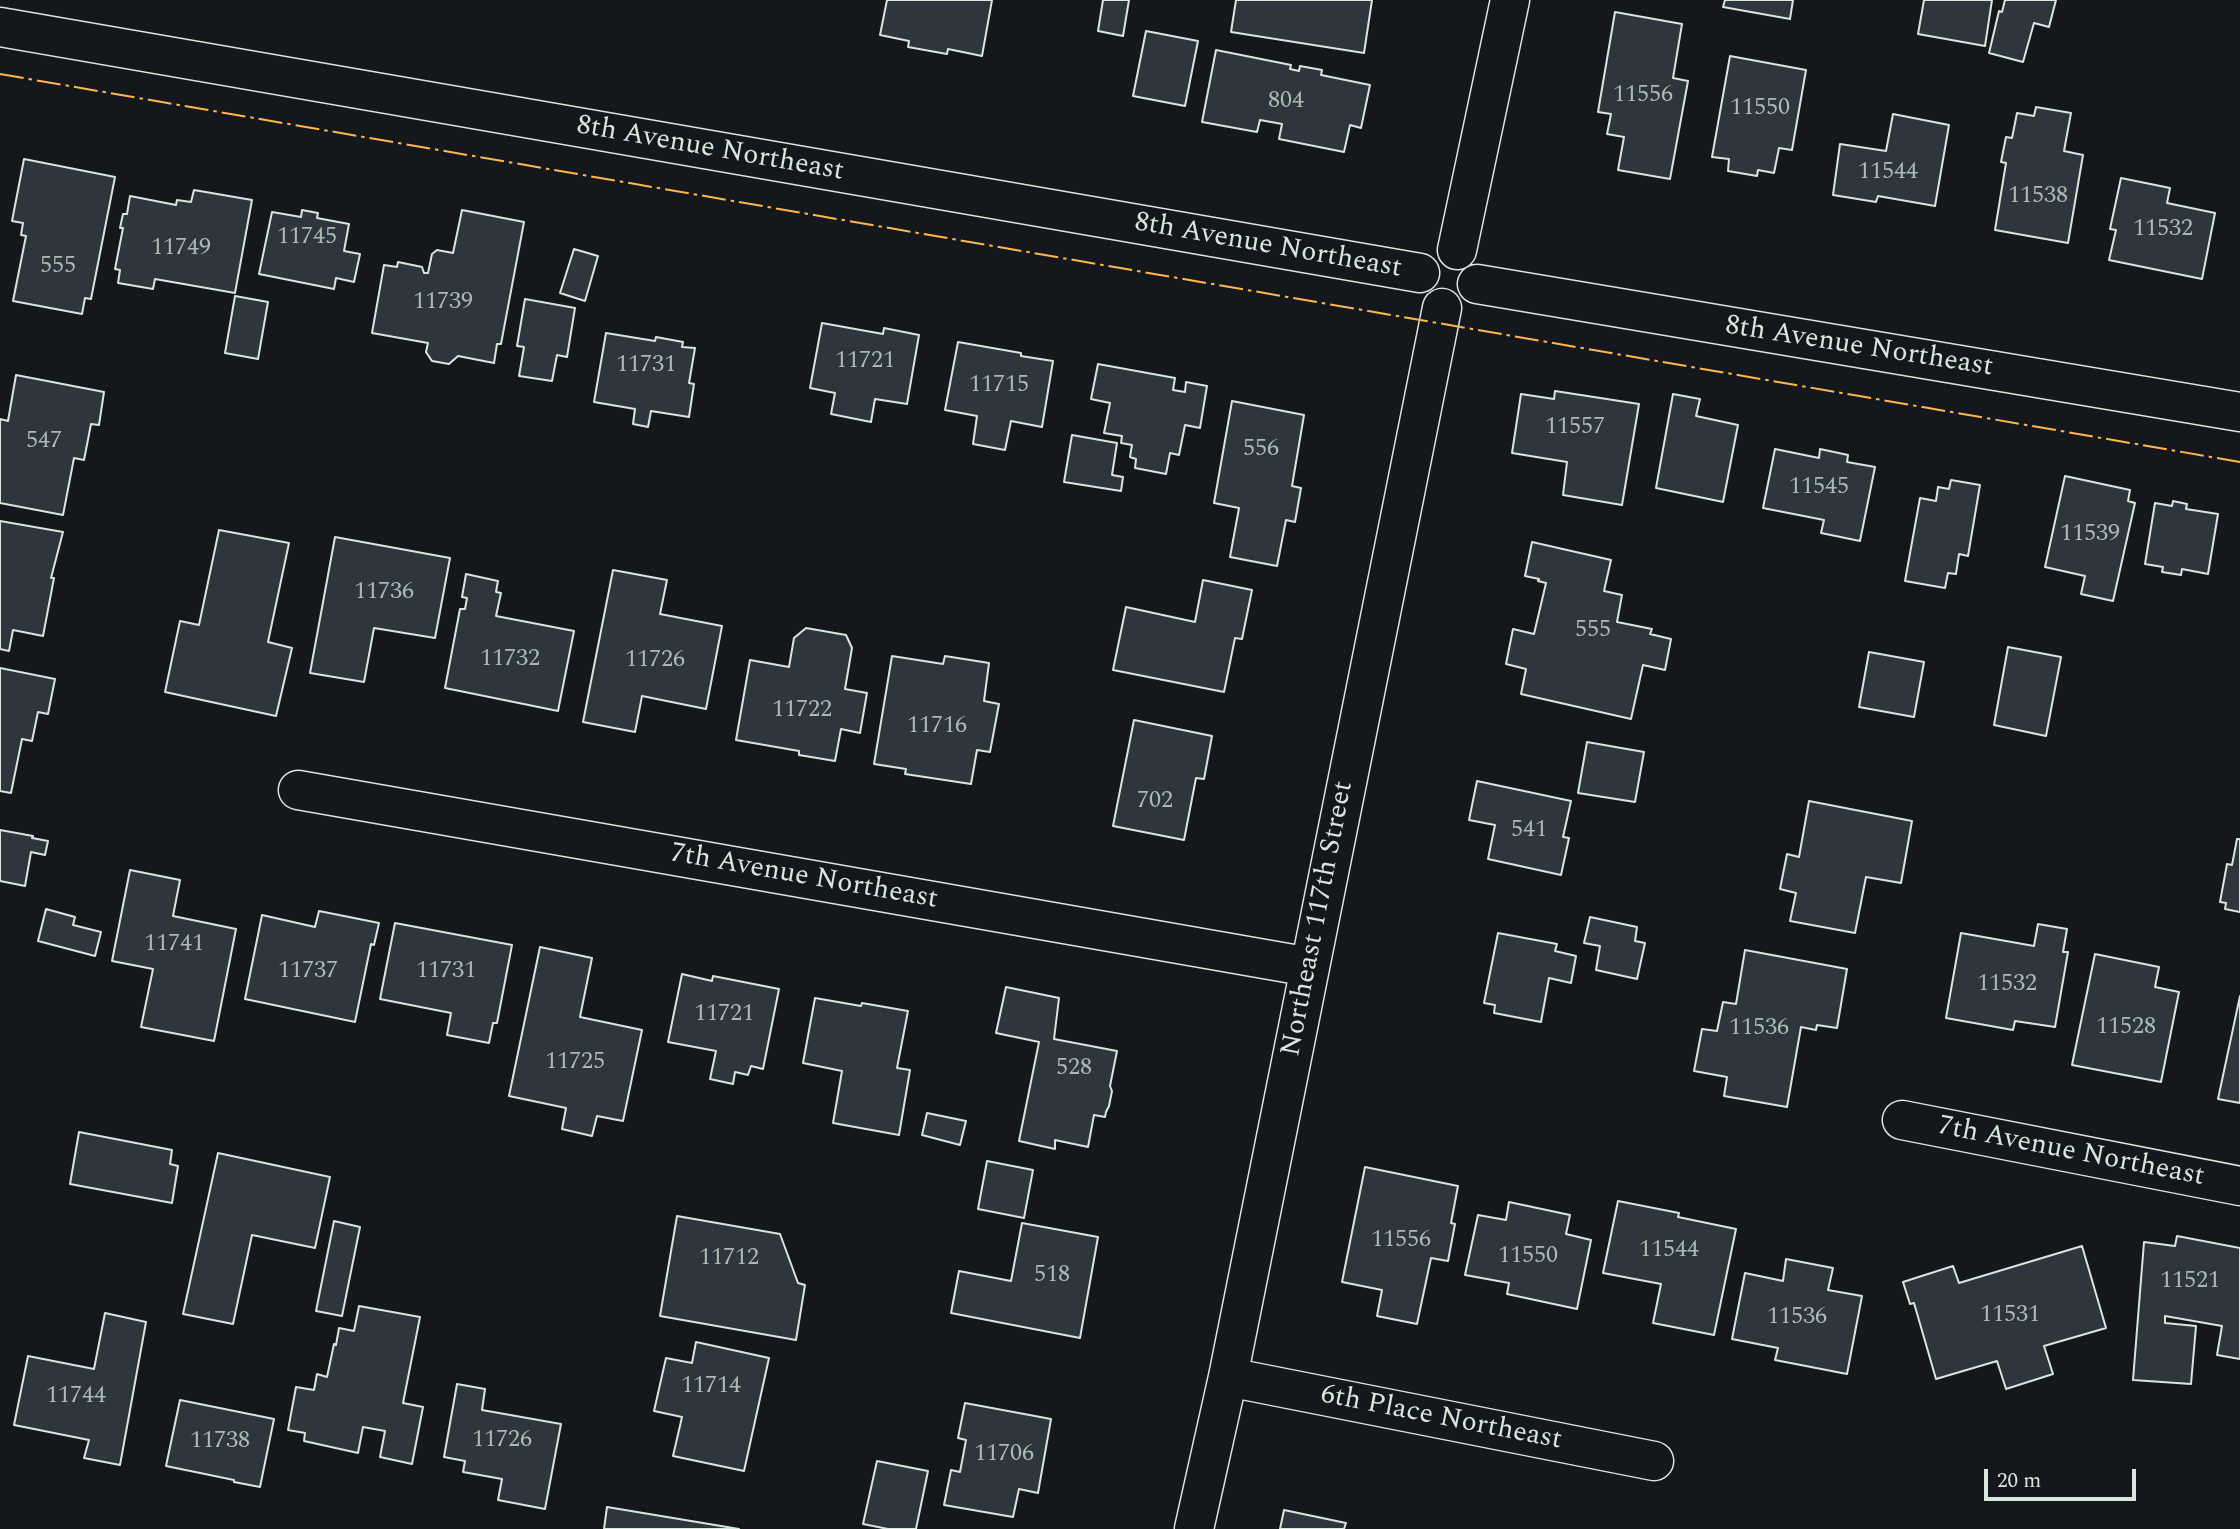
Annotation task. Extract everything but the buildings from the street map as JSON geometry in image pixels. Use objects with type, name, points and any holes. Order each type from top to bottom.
[{"type":"street","points":[[1457,250],[1510,0]]},
{"type":"street","name":"8th Avenue Northeast","points":[[0,27],[1420,273]]},
{"type":"street","points":[[1457,250],[1473,262],[1478,271],[1478,284],[1466,304],[1457,308],[1442,308],[1430,303],[1424,296],[1419,287],[1420,273],[1428,258],[1436,252],[1457,250]]},
{"type":"street","name":"8th Avenue Northeast","points":[[1478,284],[2240,412]]},
{"type":"street","name":"Northeast 117th Street","points":[[1194,1529],[1228,1377],[1442,308]]},
{"type":"street","name":"7th Avenue Northeast","points":[[298,790],[1310,967]]},
{"type":"street","name":"7th Avenue Northeast","points":[[1902,1120],[2240,1186]]},
{"type":"street","name":"6th Place Northeast","points":[[1228,1377],[1654,1461]]},
{"type":"power","points":[[0,74],[2240,462]]}]
